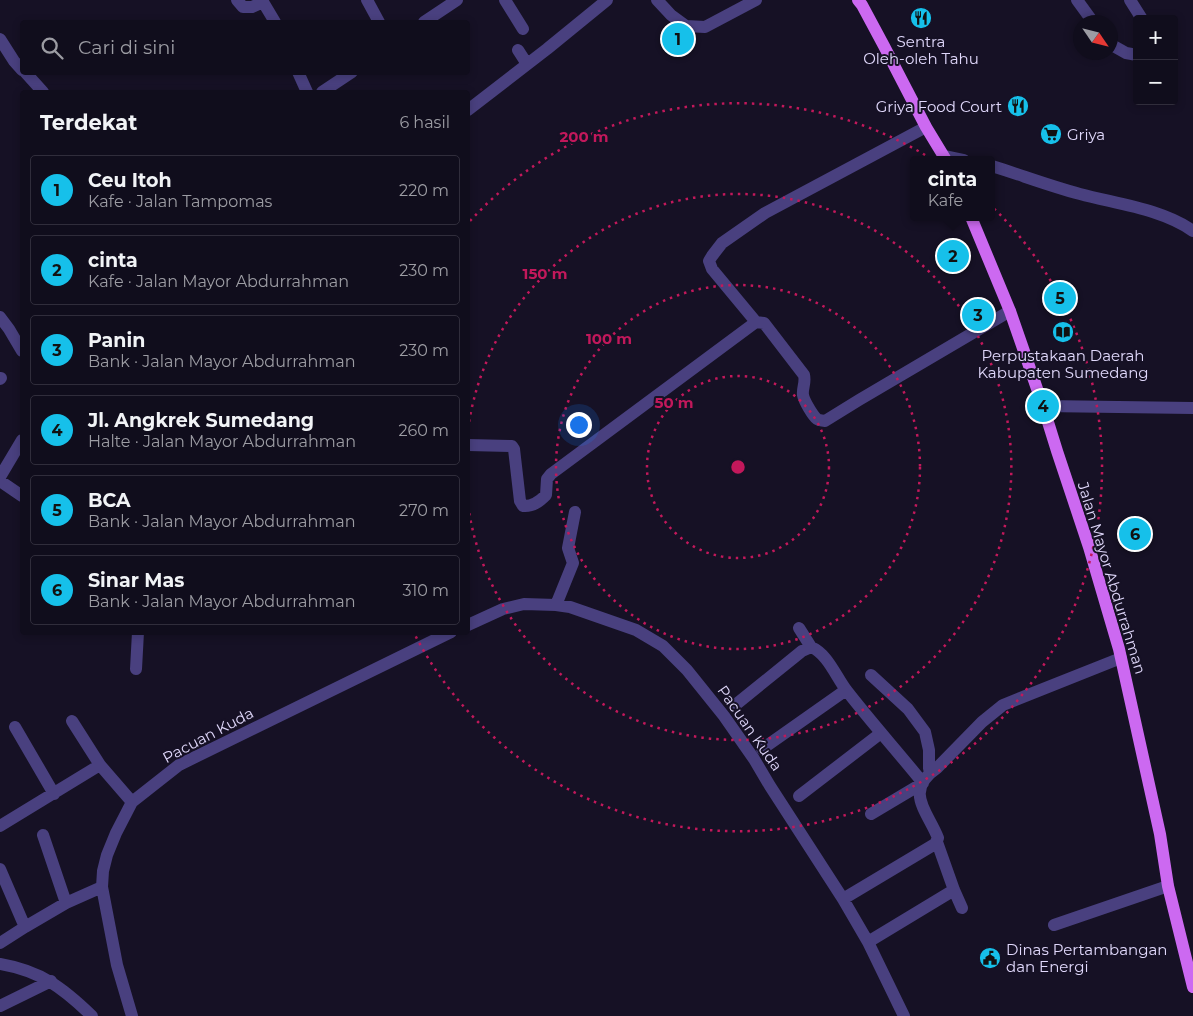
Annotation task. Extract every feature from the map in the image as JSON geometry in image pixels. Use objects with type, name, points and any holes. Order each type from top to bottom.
[{"type":"main road","points":[[858,0],[926,127],[945,156]]},
{"type":"main road","name":"Jalan Mayor Abdurrahman","points":[[973,221],[1010,311],[1043,406],[1089,547],[1121,658],[1160,834],[1168,886],[1193,987]]},
{"type":"street","points":[[238,0],[243,7],[252,7],[263,2],[274,20]]},
{"type":"street","points":[[367,0],[378,20]]},
{"type":"street","points":[[427,20],[457,0]]},
{"type":"street","points":[[505,0],[523,29]]},
{"type":"street","points":[[470,108],[607,0]]},
{"type":"street","points":[[658,0],[671,16],[686,26],[704,26],[756,0]]},
{"type":"street","points":[[1077,0],[1088,15]]},
{"type":"street","points":[[1130,0],[1139,15]]},
{"type":"street","points":[[0,39],[20,67]]},
{"type":"street","points":[[1118,48],[1133,54]]},
{"type":"street","points":[[518,50],[527,64]]},
{"type":"street","points":[[28,75],[41,90]]},
{"type":"street","points":[[299,75],[306,90]]},
{"type":"street","points":[[325,90],[348,75]]},
{"type":"street","points":[[926,127],[765,213],[722,243],[709,261],[712,268],[756,322],[764,323],[804,376],[804,399],[816,418],[825,421],[1010,311]]},
{"type":"street","points":[[995,167],[1079,193],[1160,215],[1174,220],[1193,231]]},
{"type":"street","points":[[0,317],[20,348]]},
{"type":"street","points":[[470,445],[512,446],[514,449],[520,501],[523,506],[532,506],[546,495],[547,479],[551,474],[756,322]]},
{"type":"street","points":[[1043,406],[1193,408]]},
{"type":"street","points":[[20,443],[1,475],[20,494]]},
{"type":"street","points":[[556,605],[573,563],[568,548],[575,512]]},
{"type":"street","name":"Pacuan Kuda","points":[[470,624],[503,609],[524,604],[556,605],[570,607],[636,630],[663,646],[687,670],[724,716],[754,759],[843,899],[868,942],[904,1016]]},
{"type":"street","points":[[799,628],[810,647],[817,650],[881,733],[927,778]]},
{"type":"street","points":[[136,669],[138,635]]},
{"type":"street","name":"Pacuan Kuda","points":[[132,1016],[117,965],[102,887],[107,855],[132,802],[179,765],[445,635]]},
{"type":"street","points":[[734,706],[802,651],[810,647]]},
{"type":"street","points":[[871,814],[927,778],[982,722],[1003,705],[1121,658]]},
{"type":"street","points":[[843,899],[921,854],[935,844],[938,838],[923,809],[919,794],[927,778],[929,768],[929,750],[925,732],[908,709],[871,675]]},
{"type":"street","points":[[762,749],[846,690]]},
{"type":"street","points":[[72,721],[100,765],[132,802]]},
{"type":"street","points":[[16,726],[54,794]]},
{"type":"street","points":[[799,796],[881,733]]},
{"type":"street","points":[[0,826],[100,765]]},
{"type":"street","points":[[43,835],[66,903]]},
{"type":"street","points":[[936,842],[962,908]]},
{"type":"street","points":[[0,869],[25,927]]},
{"type":"street","points":[[1054,925],[1168,886]]},
{"type":"street","points":[[0,943],[66,903],[102,887]]},
{"type":"street","points":[[868,942],[954,890]]},
{"type":"street","points":[[0,964],[21,968],[51,981],[92,1016]]},
{"type":"street","points":[[0,1006],[51,981]]},
{"type":"place","name":"Sentra Oleh-oleh Tahu","points":[[921,18]]},
{"type":"place","name":"Ceu Itoh","points":[[678,39]]},
{"type":"place","name":"Griya Food Court","points":[[1018,106]]},
{"type":"place","name":"Griya","points":[[1051,134]]},
{"type":"place","name":"cinta","points":[[953,256]]},
{"type":"place","name":"BCA","points":[[1060,298]]},
{"type":"place","name":"Panin","points":[[978,315]]},
{"type":"place","name":"Perpustakaan Daerah Kabupaten Sumedang","points":[[1063,332]]},
{"type":"place","name":"Jl. Angkrek Sumedang","points":[[1043,406]]},
{"type":"place","name":"Sinar Mas","points":[[1135,534]]},
{"type":"place","name":"Dinas Pertambangan dan Energi","points":[[990,958]]}]
